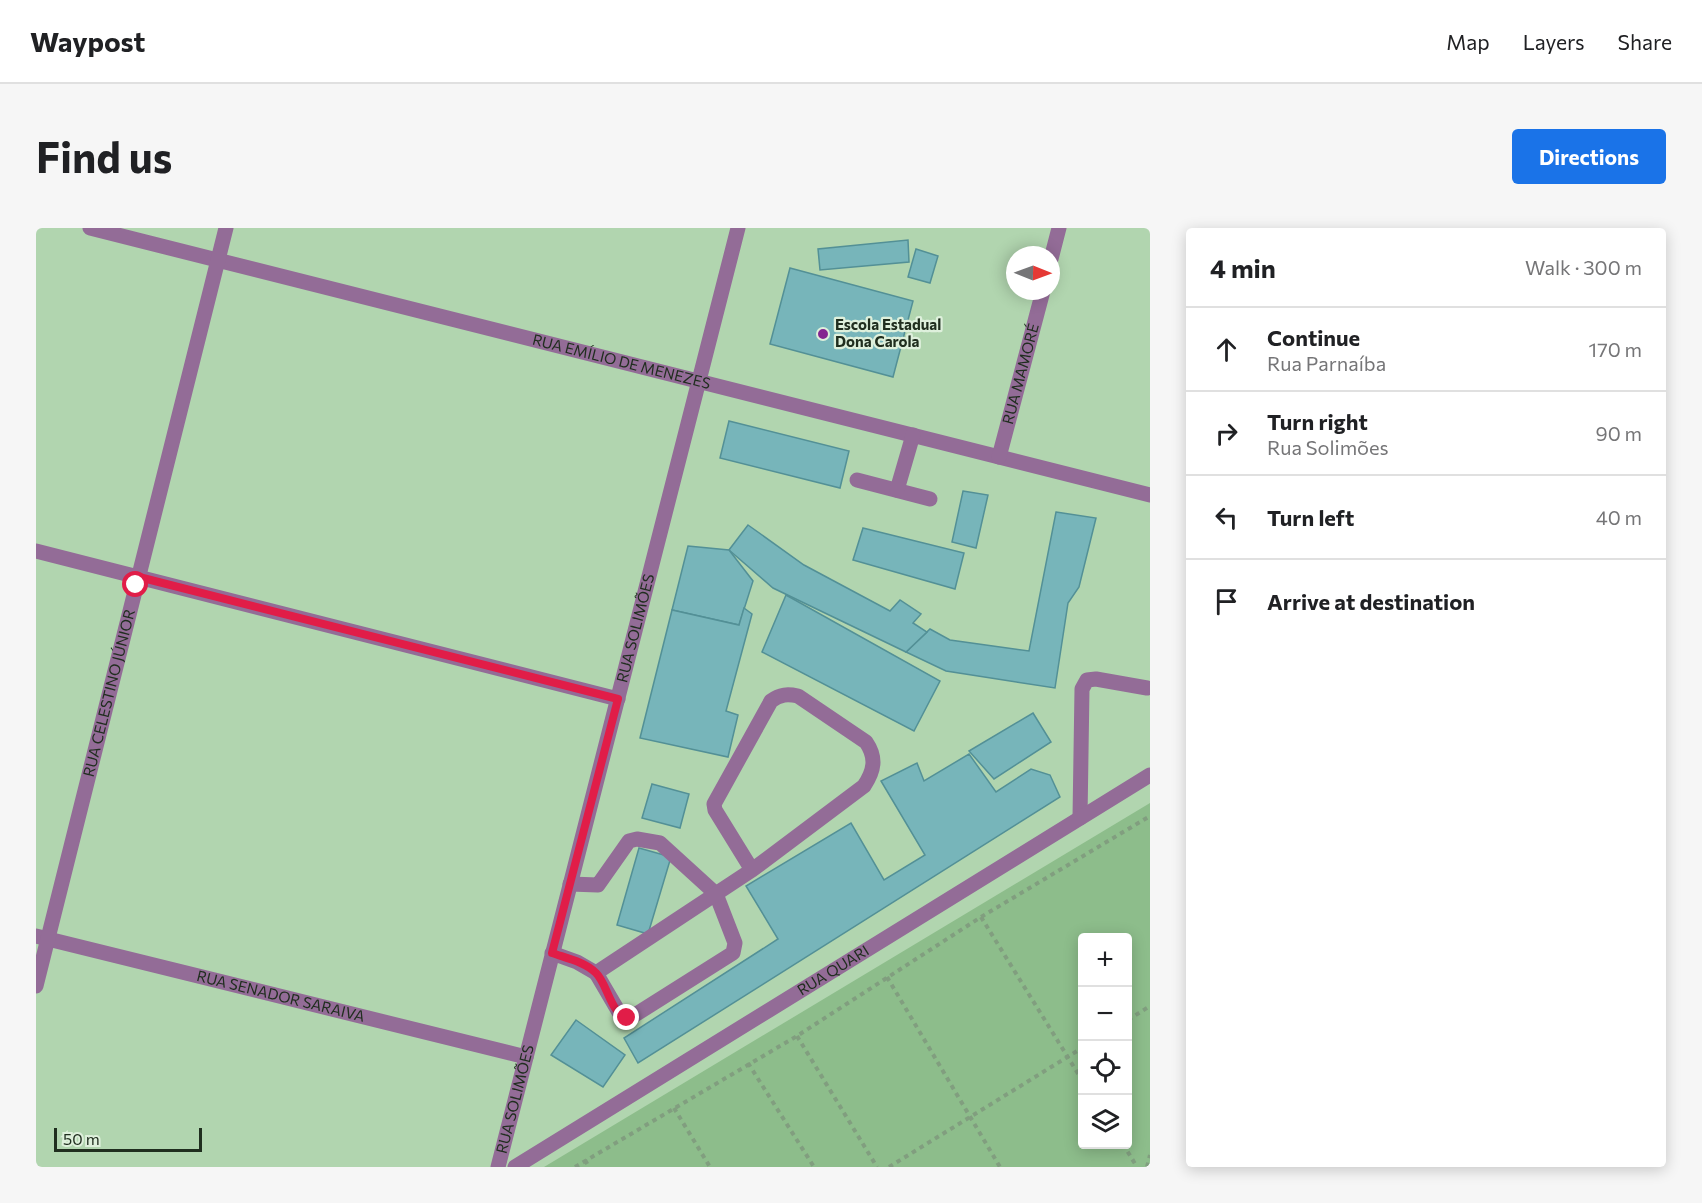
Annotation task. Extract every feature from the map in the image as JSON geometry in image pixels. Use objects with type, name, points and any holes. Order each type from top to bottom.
[{"type":"street","name":"RUA EMÍLIO DE MENEZES","points":[[90,228],[1150,495]]},
{"type":"street","name":"RUA CELESTINO JÚNIOR","points":[[36,986],[42,938],[139,577],[226,228]]},
{"type":"street","name":"RUA SOLIMÕES","points":[[498,1167],[738,228]]},
{"type":"street","points":[[1054,246],[1059,228]]},
{"type":"street","name":"RUA MAMORÉ","points":[[999,457],[1040,300]]},
{"type":"street","points":[[897,490],[913,435]]},
{"type":"street","points":[[857,480],[930,499]]},
{"type":"street","points":[[36,551],[618,699]]},
{"type":"street","points":[[1080,818],[1082,689],[1087,680],[1096,679],[1147,688]]},
{"type":"street","points":[[596,973],[752,870],[864,786],[873,772],[873,756],[866,742],[798,696],[790,694],[776,697],[771,701],[714,804],[715,810],[752,870]]},
{"type":"street","name":"RUA QUARI","points":[[515,1167],[1150,775]]},
{"type":"street","points":[[552,953],[577,962],[596,973],[620,1014],[630,1017],[733,953],[735,943],[716,894],[660,843],[638,839],[628,841],[598,885],[570,884]]},
{"type":"street","name":"RUA SENADOR SARAIVA","points":[[42,938],[526,1057]]},
{"type":"path","points":[[575,1167],[797,1036],[981,916],[1150,816]]},
{"type":"path","points":[[981,916],[1078,1072]]},
{"type":"path","points":[[887,977],[1000,1167]]},
{"type":"path","points":[[1132,1017],[1150,1006]]},
{"type":"path","points":[[797,1036],[877,1167]]},
{"type":"path","points":[[889,1167],[1078,1051]]},
{"type":"path","points":[[748,1063],[814,1167]]},
{"type":"path","points":[[674,1108],[710,1167]]},
{"type":"path","points":[[1126,1149],[1137,1167]]},
{"type":"path","points":[[1147,1167],[1150,1155]]},
{"type":"path","points":[[585,1160],[589,1167]]},
{"type":"green space","points":[[1150,803],[1150,1167],[544,1167]]},
{"type":"building","points":[[908,240],[909,262],[820,270],[818,249]]},
{"type":"building","points":[[916,249],[938,256],[930,283],[908,277]]},
{"type":"building","points":[[790,268],[913,301],[893,377],[770,344]]},
{"type":"building","points":[[729,421],[849,451],[840,488],[720,458]]},
{"type":"building","points":[[963,491],[988,495],[976,548],[952,542]]},
{"type":"building","points":[[1056,512],[1096,518],[1079,587],[1068,603],[1055,688],[946,671],[906,652],[930,629],[950,640],[1029,651]]},
{"type":"building","points":[[748,525],[804,565],[890,611],[900,600],[921,614],[913,623],[927,632],[906,652],[773,588],[729,550]]},
{"type":"building","points":[[863,528],[964,553],[955,589],[853,560]]},
{"type":"building","points":[[688,546],[729,550],[753,581],[739,625],[672,610]]},
{"type":"building","points":[[786,595],[940,681],[914,731],[762,652]]},
{"type":"building","points":[[744,608],[752,614],[726,711],[738,715],[728,757],[640,738],[672,610],[739,625]]},
{"type":"building","points":[[1033,713],[1051,742],[994,779],[969,751]]},
{"type":"building","points":[[969,754],[996,792],[1031,769],[1050,775],[1060,797],[638,1063],[624,1038],[778,939],[746,886],[851,823],[884,880],[925,855],[881,781],[917,763],[924,781]]},
{"type":"building","points":[[652,784],[689,794],[680,828],[642,818]]},
{"type":"building","points":[[639,848],[671,857],[648,934],[617,925]]},
{"type":"building","points":[[576,1020],[625,1055],[603,1087],[551,1055]]},
{"type":"place","name":"Escola Estadual Dona Carola","points":[[823,334]]},
{"type":"route","points":[[136,585],[139,577],[618,699],[552,953],[577,962],[596,973],[620,1014],[627,1018]]}]
